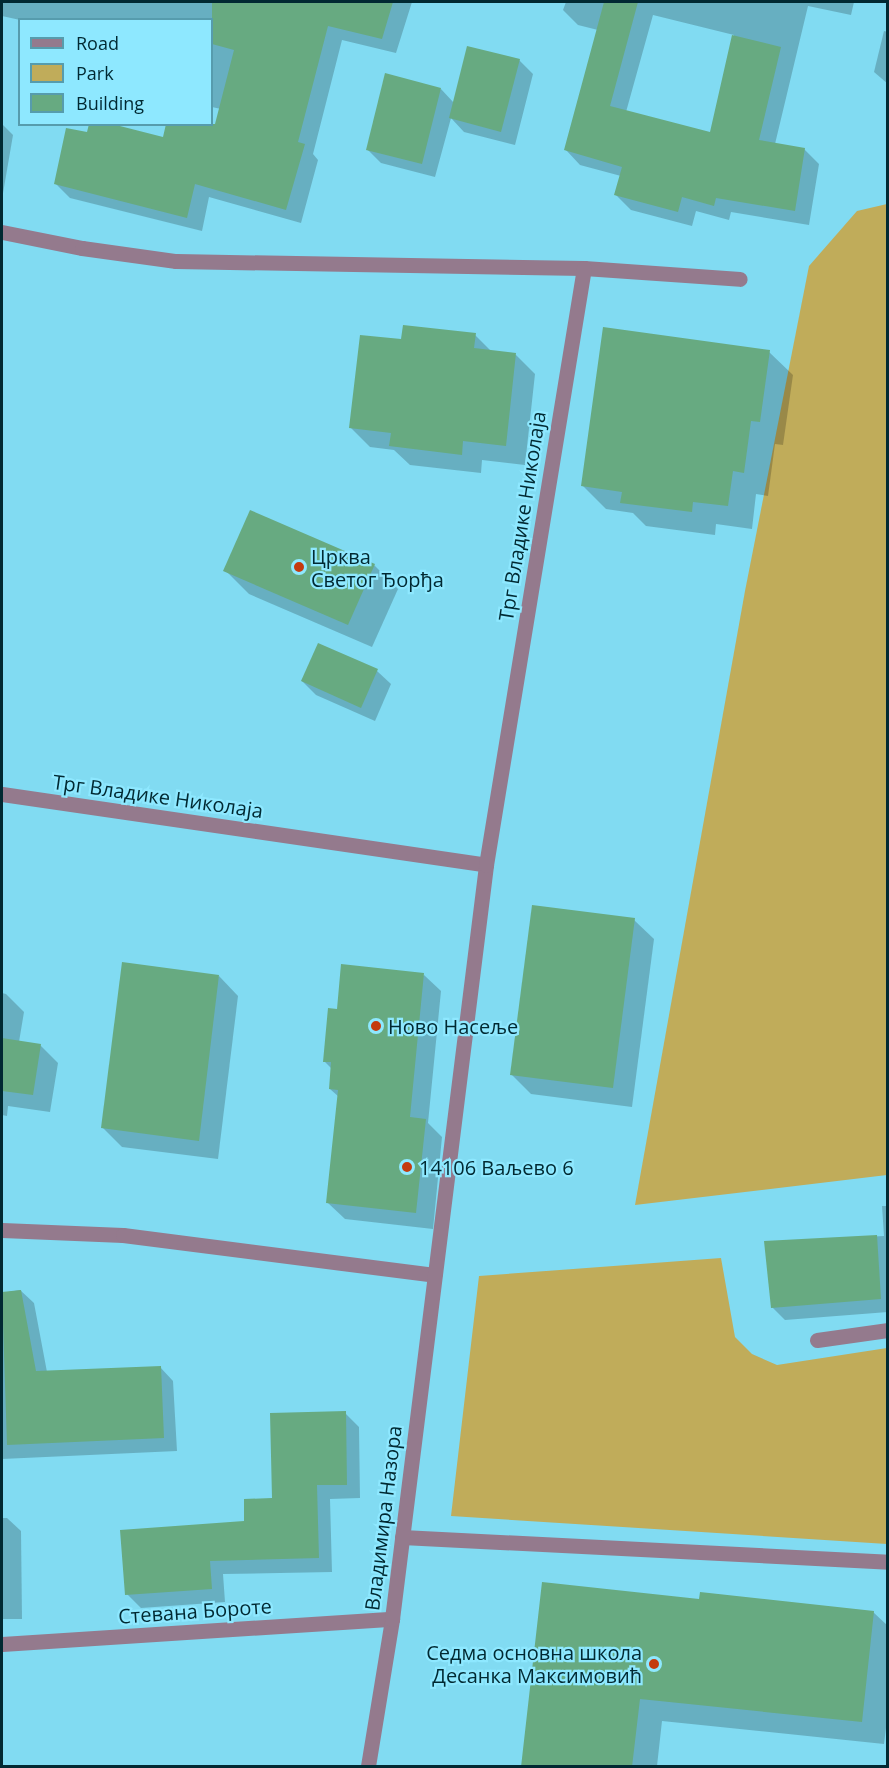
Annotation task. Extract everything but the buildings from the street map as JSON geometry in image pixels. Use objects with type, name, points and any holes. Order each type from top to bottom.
[{"type":"street","points":[[2,232],[82,248],[176,261],[584,268],[740,279]]},
{"type":"street","name":"Трг Владике Николаја","points":[[2,794],[486,865],[584,268]]},
{"type":"street","name":"Владимира Назора","points":[[368,1767],[392,1619],[486,865]]},
{"type":"street","points":[[2,1230],[123,1235],[434,1275]]},
{"type":"street","points":[[817,1340],[888,1330]]},
{"type":"street","points":[[402,1537],[888,1562]]},
{"type":"street","name":"Стевана Бороте","points":[[2,1644],[392,1619]]},
{"type":"green space","points":[[887,204],[887,1175],[635,1205],[745,591],[809,266],[857,211]]},
{"type":"green space","points":[[721,1258],[735,1337],[752,1354],[777,1365],[887,1348],[887,1544],[451,1516],[479,1276]]},
{"type":"place","name":"Црква Светог Ђорђа","points":[[299,567]]},
{"type":"place","name":"Ново Насеље","points":[[376,1026]]},
{"type":"place","name":"14106 Ваљево 6","points":[[407,1167]]},
{"type":"place","name":"Седма основна школа Десанка Максимовић","points":[[654,1664]]}]
